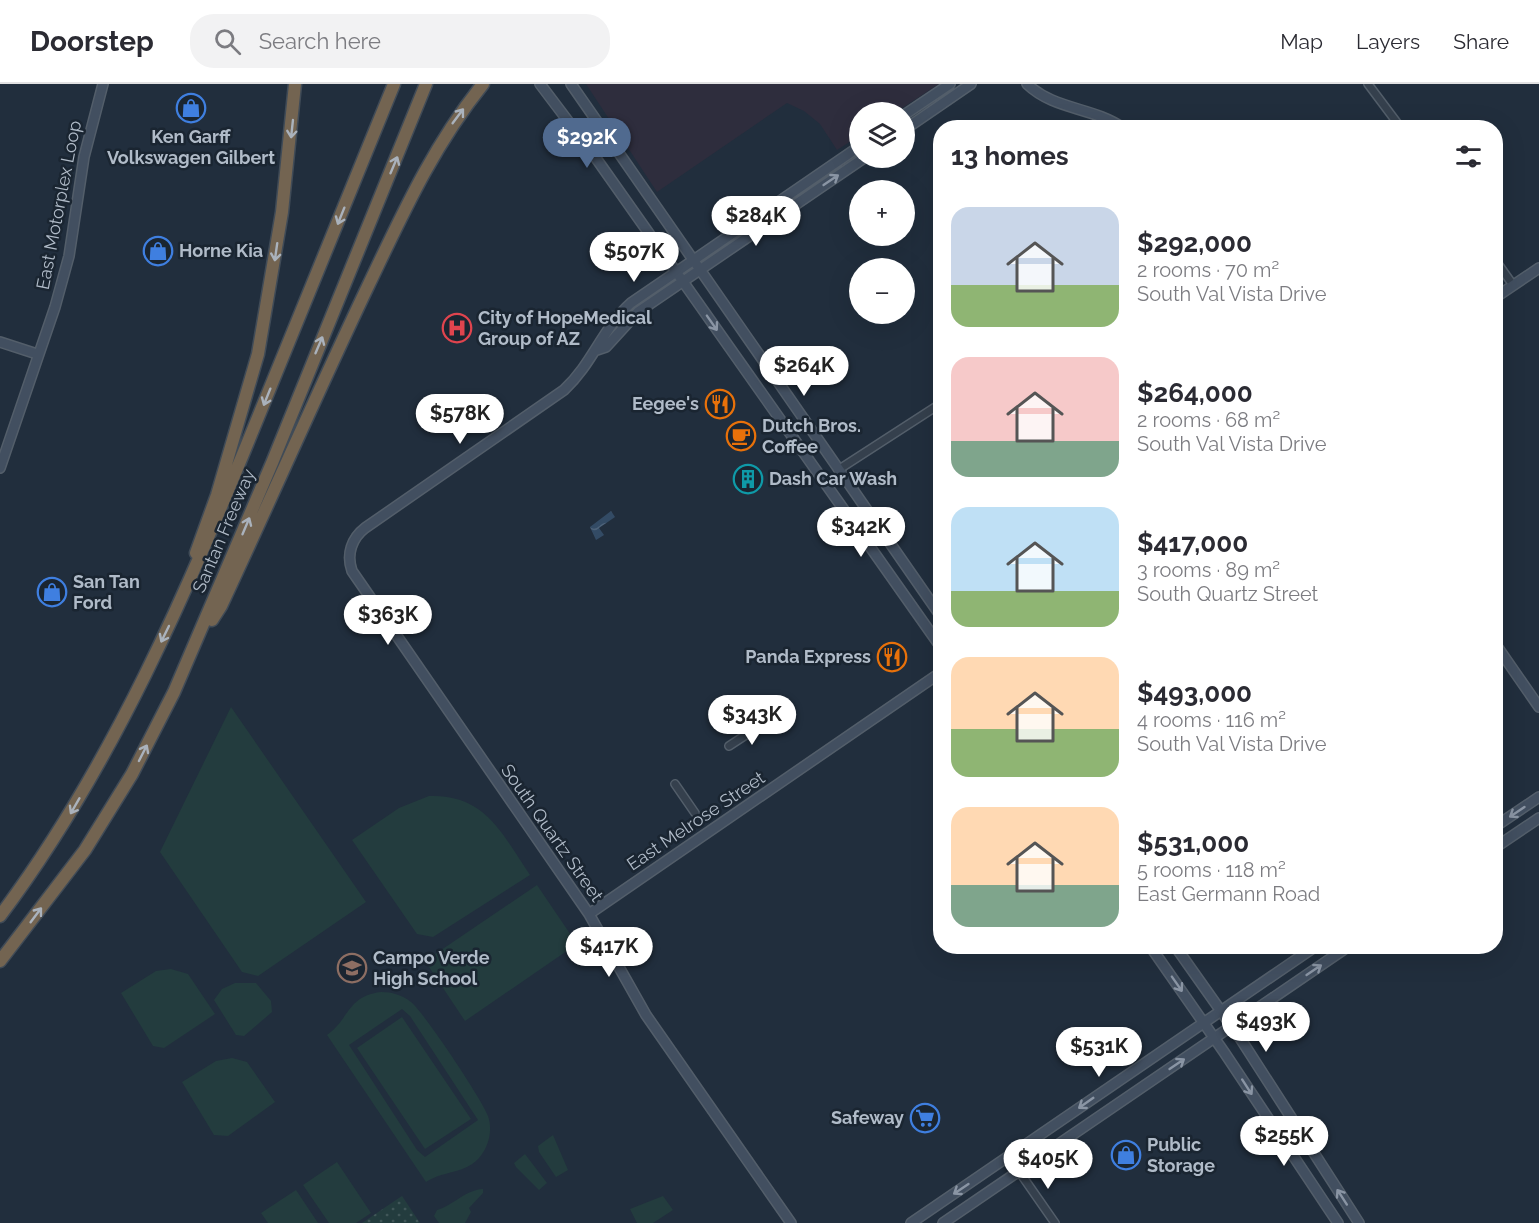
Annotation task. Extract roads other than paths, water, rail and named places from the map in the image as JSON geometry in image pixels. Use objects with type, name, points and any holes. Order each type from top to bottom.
[{"type":"highway","points":[[191,581],[196,549],[217,495],[258,354],[282,212],[295,84]]},
{"type":"highway","name":"Santan Freeway","points":[[0,916],[62,828],[88,783],[191,581],[394,84]]},
{"type":"highway","name":"Santan Freeway","points":[[0,961],[85,850],[126,783],[199,638],[426,84]]},
{"type":"highway","points":[[199,638],[221,606],[326,375],[429,160],[452,124],[483,84]]},
{"type":"main road","name":"East Motorplex Loop","points":[[0,468],[37,354],[55,307],[69,256],[84,157],[103,84]]},
{"type":"main road","points":[[540,84],[933,636]]},
{"type":"main road","points":[[571,84],[933,605]]},
{"type":"main road","points":[[915,108],[950,84]]},
{"type":"main road","points":[[915,122],[971,84]]},
{"type":"main road","points":[[1027,84],[1057,104],[1108,120]]},
{"type":"main road","points":[[849,153],[675,271],[620,313],[598,342],[597,350],[606,347],[638,312],[849,168]]},
{"type":"main road","points":[[1503,292],[1539,268]]},
{"type":"main road","points":[[0,342],[37,354]]},
{"type":"main road","name":"South Quartz Street","points":[[597,350],[564,390],[356,536],[349,552],[352,570],[589,914],[646,1015],[791,1223]]},
{"type":"main road","points":[[823,480],[838,470]]},
{"type":"main road","points":[[1503,655],[1539,707]]},
{"type":"main road","name":"East Melrose Street","points":[[589,914],[933,678]]},
{"type":"main road","points":[[1503,821],[1539,797]]},
{"type":"main road","points":[[1503,842],[1539,818]]},
{"type":"main road","points":[[1156,954],[1204,1022],[1338,1223]]},
{"type":"main road","points":[[1181,954],[1232,1027],[1359,1223]]},
{"type":"main road","points":[[911,1223],[1304,954]]},
{"type":"main road","points":[[943,1223],[1337,954]]},
{"type":"main road","points":[[1311,1183],[1326,1172]]},
{"type":"street","points":[[1368,84],[1395,120]]},
{"type":"street","points":[[1503,271],[1513,285]]},
{"type":"street","points":[[838,470],[853,463],[933,409]]},
{"type":"street","points":[[729,746],[761,725]]},
{"type":"street","points":[[675,784],[695,813]]},
{"type":"street","points":[[1009,1157],[1055,1223]]},
{"type":"water","points":[[611,511],[615,517],[599,528],[604,535],[596,540],[590,527]]},
{"type":"place","name":"Ken Garff Volkswagen Gilbert","points":[[191,108]]},
{"type":"place","name":"Horne Kia","points":[[158,251]]},
{"type":"place","name":"City of HopeMedical Group of AZ","points":[[457,328]]},
{"type":"place","name":"Eegee's","points":[[720,404]]},
{"type":"place","name":"Dutch Bros. Coffee","points":[[741,436]]},
{"type":"place","name":"Dash Car Wash","points":[[748,479]]},
{"type":"place","name":"San Tan Ford","points":[[52,592]]},
{"type":"place","name":"Panda Express","points":[[892,657]]},
{"type":"place","name":"Campo Verde High School","points":[[352,968]]},
{"type":"place","name":"Safeway","points":[[925,1118]]},
{"type":"place","name":"Public Storage","points":[[1126,1155]]}]
